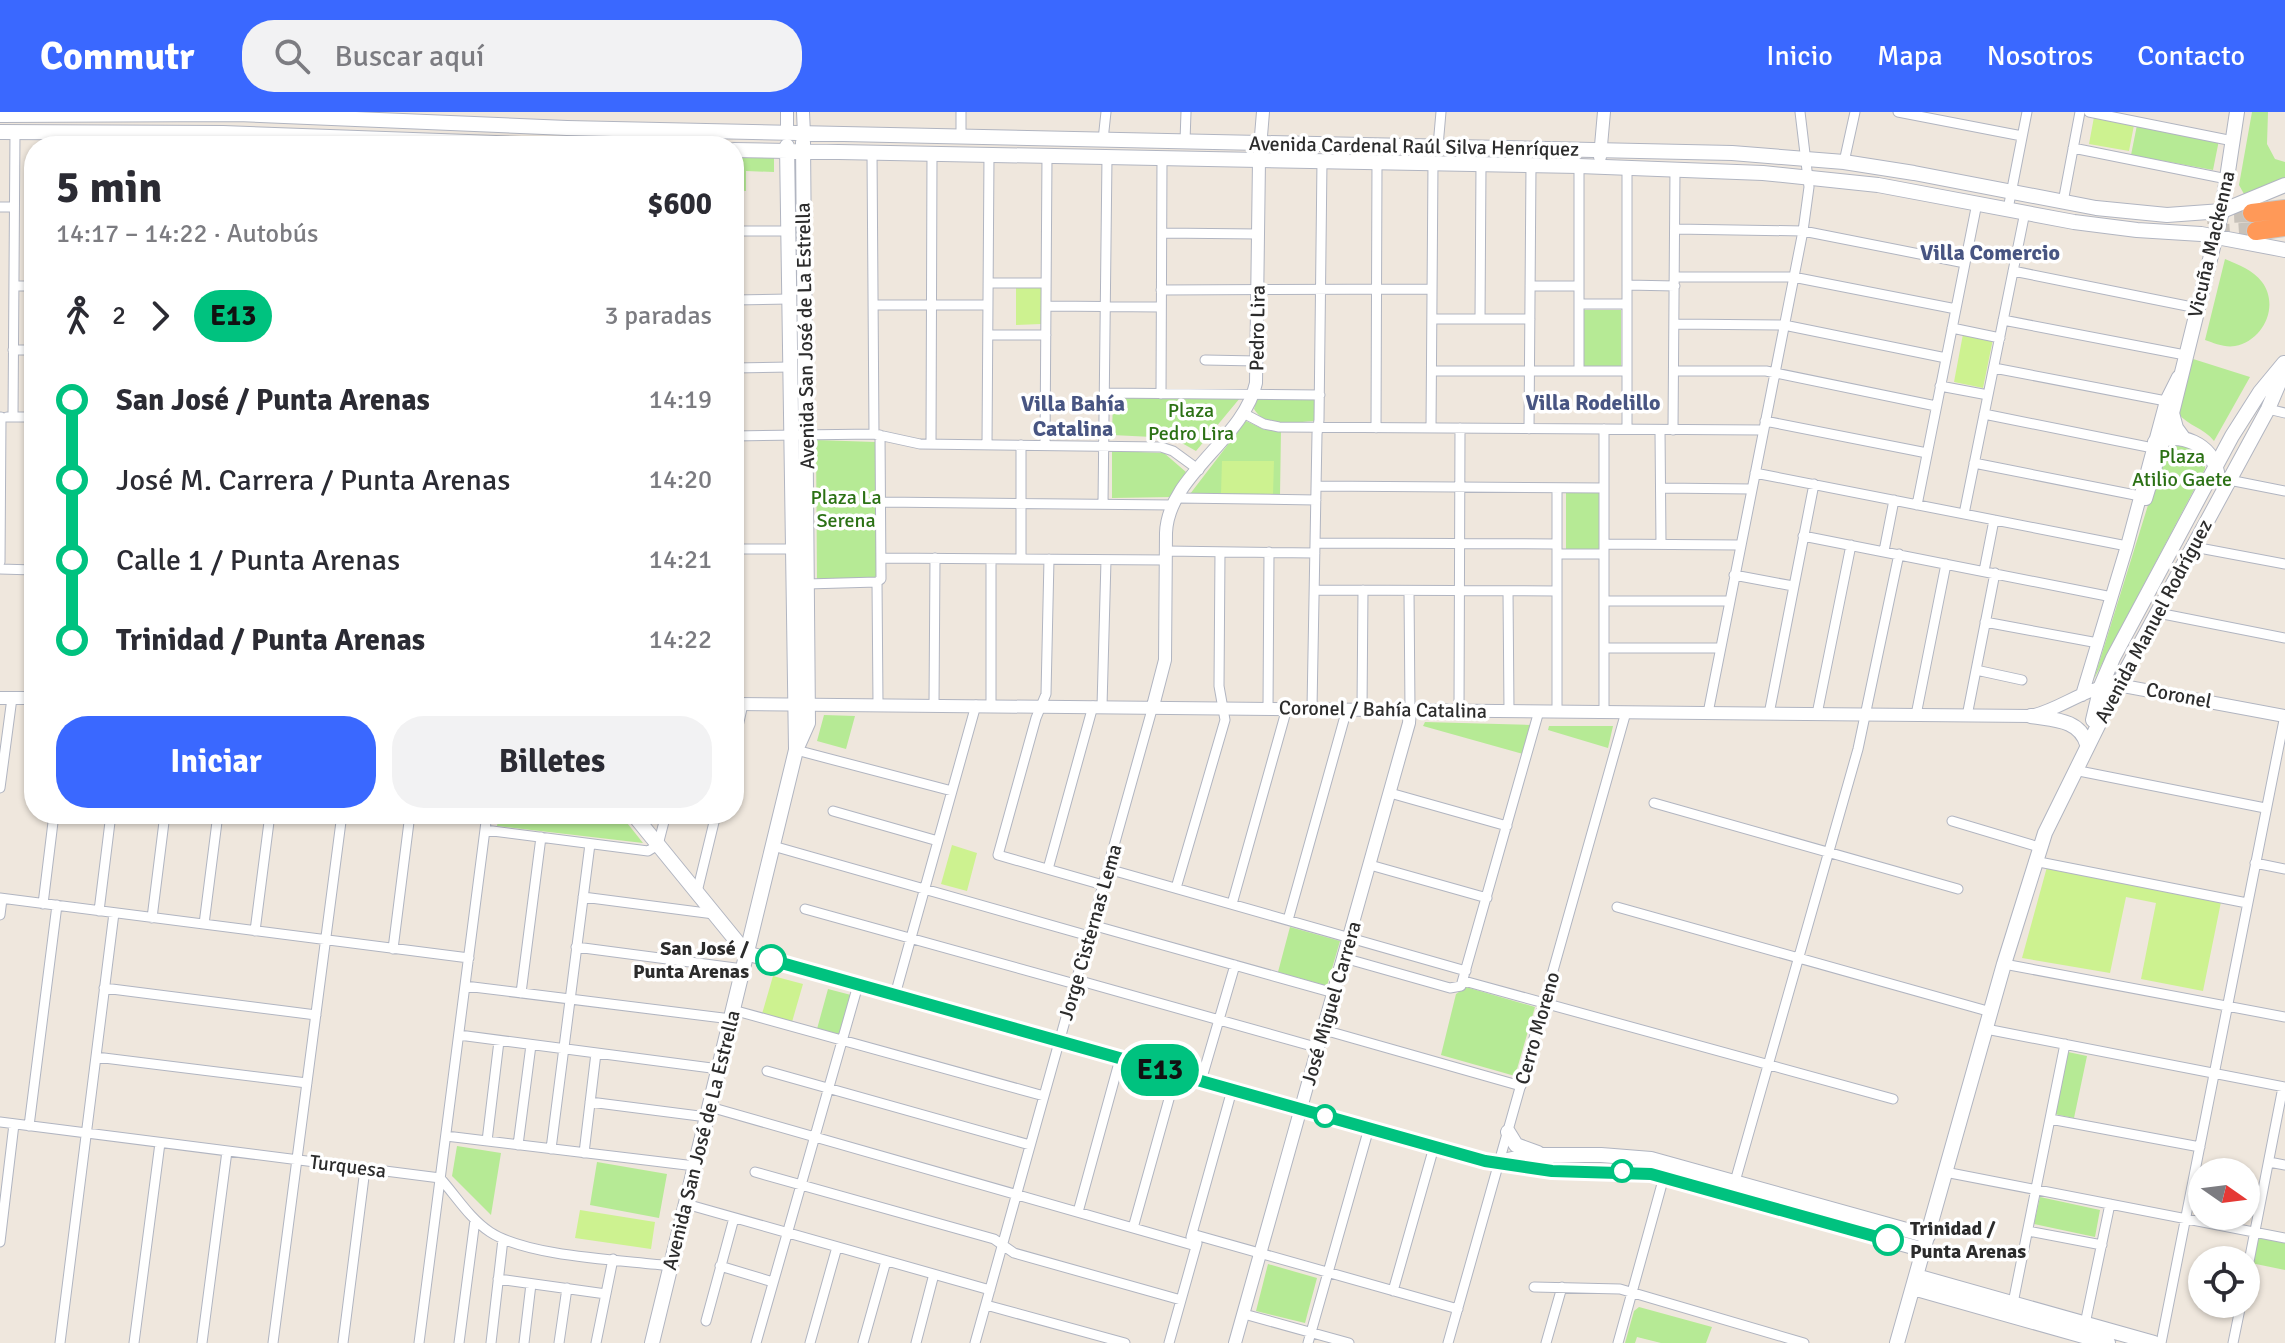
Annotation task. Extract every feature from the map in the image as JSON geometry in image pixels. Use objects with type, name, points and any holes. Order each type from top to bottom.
[{"type":"highway","points":[[2255,222],[2285,209]]},
{"type":"highway","points":[[2255,222],[2285,227]]},
{"type":"main road","points":[[532,123],[543,112]]},
{"type":"main road","name":"Vicuña Mackenna","points":[[2169,407],[2222,211],[2237,112]]},
{"type":"main road","name":"Avenida Cardenal Raúl Silva Henríquez","points":[[0,115],[419,116],[787,134],[1438,146],[1806,158],[1914,173],[2114,210],[2167,215],[2222,211],[2255,222],[2285,250]]},
{"type":"main road","points":[[7,132],[54,136]]},
{"type":"main road","name":"Avenida San José de La Estrella","points":[[787,134],[790,367],[798,435],[807,584],[801,704]]},
{"type":"main road","name":"Avenida San José de La Estrella","points":[[652,1343],[796,750],[808,723],[801,704],[792,549],[798,435],[804,134]]},
{"type":"main road","name":"Avenida Cardenal Raúl Silva Henríquez","points":[[744,150],[1579,166],[1808,176],[1905,189],[2106,227],[2215,236],[2255,222],[2285,185]]},
{"type":"main road","name":"Avenida Manuel Rodríguez","points":[[2087,744],[2101,686],[2113,658],[2216,466],[2260,392],[2285,362]]},
{"type":"main road","name":"Avenida Manuel Rodríguez","points":[[2087,744],[2268,409],[2285,369]]},
{"type":"main road","points":[[2169,407],[2176,428],[2184,439],[2200,446],[2216,466],[2219,489],[2216,504]]},
{"type":"main road","points":[[2158,443],[2184,439]]},
{"type":"main road","points":[[1897,1343],[2037,854],[2087,744],[2076,725],[2031,716]]},
{"type":"main road","points":[[641,824],[747,952],[1434,1147],[1552,1171],[1666,1170]]},
{"type":"main road","points":[[1508,1132],[1516,1145],[1546,1155]]},
{"type":"main road","points":[[1500,1162],[1546,1155],[1618,1155],[1926,1243]]},
{"type":"main road","points":[[1915,1282],[2013,1303],[2154,1343]]},
{"type":"main road","points":[[1915,1282],[2108,1343]]},
{"type":"street","name":"Avenida San José de La Estrella","points":[[787,112],[787,134]]},
{"type":"street","name":"Avenida San José de La Estrella","points":[[803,112],[804,134]]},
{"type":"street","points":[[961,112],[961,137]]},
{"type":"street","points":[[1103,140],[1106,112]]},
{"type":"street","points":[[1185,141],[1186,112]]},
{"type":"street","name":"Pedro Lira","points":[[1153,706],[1165,660],[1167,520],[1175,501],[1243,413],[1253,395],[1257,361],[1259,160],[1263,112]]},
{"type":"street","points":[[1438,146],[1441,112]]},
{"type":"street","points":[[1600,167],[1604,112]]},
{"type":"street","points":[[1708,713],[1803,231],[1809,187],[1800,112]]},
{"type":"street","points":[[1844,162],[1855,112]]},
{"type":"street","points":[[1898,112],[2022,136]]},
{"type":"street","points":[[2008,209],[2027,112]]},
{"type":"street","points":[[2063,202],[2080,112]]},
{"type":"street","points":[[2089,112],[2233,141]]},
{"type":"street","points":[[7,132],[14,207],[13,417]]},
{"type":"street","points":[[2073,148],[2227,179]]},
{"type":"street","points":[[872,153],[873,305],[882,558],[878,704]]},
{"type":"street","points":[[931,444],[932,154]]},
{"type":"street","points":[[987,445],[989,155]]},
{"type":"street","points":[[1045,445],[1047,156]]},
{"type":"street","points":[[1103,504],[1107,157]]},
{"type":"street","points":[[1161,394],[1162,158]]},
{"type":"street","points":[[1312,708],[1322,161]]},
{"type":"street","points":[[1376,428],[1377,162]]},
{"type":"street","points":[[1431,428],[1433,163]]},
{"type":"street","points":[[1480,319],[1481,164]]},
{"type":"street","points":[[1529,429],[1531,165]]},
{"type":"street","points":[[1579,166],[1579,371]]},
{"type":"street","points":[[1627,168],[1627,429]]},
{"type":"street","points":[[1673,430],[1675,169]]},
{"type":"street","points":[[1917,505],[1977,203]]},
{"type":"street","points":[[0,207],[14,207]]},
{"type":"street","points":[[1964,514],[2025,212]]},
{"type":"street","points":[[1675,229],[1803,231],[1965,263]]},
{"type":"street","points":[[744,231],[788,231]]},
{"type":"street","points":[[1162,233],[1258,234]]},
{"type":"street","points":[[0,259],[14,260]]},
{"type":"street","points":[[2013,271],[2197,308]]},
{"type":"street","points":[[1627,285],[1793,277],[1956,309]]},
{"type":"street","points":[[988,283],[1046,283]]},
{"type":"street","points":[[14,286],[24,286]]},
{"type":"street","points":[[1530,286],[1579,286]]},
{"type":"street","points":[[1161,290],[1432,289]]},
{"type":"street","points":[[744,300],[789,299]]},
{"type":"street","points":[[1579,304],[1627,304]]},
{"type":"street","points":[[873,305],[988,305]]},
{"type":"street","points":[[1046,306],[1161,307]]},
{"type":"street","points":[[1432,319],[1530,319]]},
{"type":"street","points":[[2003,320],[2185,355]]},
{"type":"street","points":[[1674,324],[1784,325],[1946,358]]},
{"type":"street","points":[[1952,328],[2000,338]]},
{"type":"street","points":[[988,335],[1046,335]]},
{"type":"street","points":[[13,350],[24,350]]},
{"type":"street","points":[[1205,360],[1257,361]]},
{"type":"street","points":[[744,368],[790,367]]},
{"type":"street","points":[[1994,368],[2169,407]]},
{"type":"street","points":[[1432,371],[1627,371]]},
{"type":"street","points":[[1674,371],[1774,373],[1936,406]]},
{"type":"street","points":[[1940,386],[1988,395]]},
{"type":"street","points":[[1105,393],[1320,395]]},
{"type":"street","name":"Vicuña Mackenna","points":[[2082,695],[2169,407]]},
{"type":"street","points":[[2268,409],[2285,413]]},
{"type":"street","points":[[1243,413],[1271,426],[1318,428],[1673,430],[1764,426],[1927,453]]},
{"type":"street","points":[[1984,414],[2158,443]]},
{"type":"street","points":[[0,562],[1,417],[24,417]]},
{"type":"street","points":[[1459,710],[1460,428]]},
{"type":"street","points":[[1604,429],[1604,712]]},
{"type":"street","points":[[1660,430],[1661,544]]},
{"type":"street","points":[[744,436],[877,435],[931,444],[1161,447],[1173,451],[1199,470]]},
{"type":"street","name":"Vicuña Mackenna","points":[[2127,546],[2153,481],[2158,443]]},
{"type":"street","points":[[1021,445],[1021,559]]},
{"type":"street","points":[[1974,463],[2140,496]]},
{"type":"street","points":[[1755,473],[2127,546]]},
{"type":"street","points":[[2229,480],[2285,491]]},
{"type":"street","points":[[1769,714],[1814,484]]},
{"type":"street","points":[[1316,486],[1604,488]]},
{"type":"street","points":[[1557,488],[1557,711]]},
{"type":"street","points":[[1661,488],[1751,489]]},
{"type":"street","points":[[881,502],[1103,504],[1316,500]]},
{"type":"street","points":[[1884,551],[1894,500]]},
{"type":"street","points":[[1967,716],[1985,622],[1994,520]]},
{"type":"street","points":[[1803,536],[2112,597]]},
{"type":"street","points":[[882,558],[1106,560],[1220,552],[1460,544],[1557,549],[1661,544],[1740,545]]},
{"type":"street","points":[[1817,714],[1851,545]]},
{"type":"street","points":[[2194,547],[2285,564]]},
{"type":"street","points":[[744,549],[792,549]]},
{"type":"street","points":[[1176,888],[1224,724],[1219,686],[1220,552]]},
{"type":"street","points":[[1268,708],[1269,552]]},
{"type":"street","points":[[1733,1188],[1867,715],[1899,554]]},
{"type":"street","points":[[934,704],[935,558]]},
{"type":"street","points":[[991,559],[991,705]]},
{"type":"street","points":[[1049,559],[1046,694],[1036,718],[998,855],[1103,885]]},
{"type":"street","points":[[1048,869],[1097,706],[1106,560]]},
{"type":"street","points":[[1916,715],[1946,564]]},
{"type":"street","points":[[0,569],[24,570]]},
{"type":"street","points":[[1734,575],[1793,586]]},
{"type":"street","points":[[807,584],[879,581]]},
{"type":"street","points":[[1315,590],[1557,591]]},
{"type":"street","points":[[1362,709],[1363,590]]},
{"type":"street","points":[[1409,591],[1410,710]]},
{"type":"street","points":[[1508,591],[1509,711]]},
{"type":"street","points":[[1604,601],[1729,601]]},
{"type":"street","points":[[2158,613],[2285,638]]},
{"type":"street","points":[[1985,622],[2098,643]]},
{"type":"street","points":[[1604,648],[1720,648]]},
{"type":"street","points":[[1976,670],[2022,680]]},
{"type":"street","name":"Coronel","points":[[2031,716],[2054,710],[2101,686],[2118,685],[2285,716]]},
{"type":"street","points":[[0,785],[6,698]]},
{"type":"street","name":"Coronel / Bahía Catalina","points":[[744,704],[2031,716]]},
{"type":"street","points":[[895,995],[976,705]]},
{"type":"street","name":"Jorge Cisternas Lema","points":[[975,1343],[1153,706]]},
{"type":"street","points":[[1232,904],[1287,708]]},
{"type":"street","points":[[1288,920],[1347,709]]},
{"type":"street","name":"José Miguel Carrera","points":[[1235,1343],[1390,793],[1410,710]]},
{"type":"street","points":[[1344,958],[1453,989],[1459,987],[1465,976],[1539,711]]},
{"type":"street","name":"Cerro Moreno","points":[[1448,1343],[1626,712]]},
{"type":"street","points":[[2161,1343],[2285,716]]},
{"type":"street","points":[[796,750],[952,791]]},
{"type":"street","points":[[2074,770],[2265,808]]},
{"type":"street","points":[[1390,793],[1507,826]]},
{"type":"street","points":[[1654,803],[1958,889]]},
{"type":"street","points":[[833,811],[938,841]]},
{"type":"street","points":[[1952,821],[2037,854],[2247,903]]},
{"type":"street","points":[[43,904],[53,824]]},
{"type":"street","points":[[99,911],[110,824]]},
{"type":"street","points":[[152,918],[164,824]]},
{"type":"street","points":[[204,924],[217,824]]},
{"type":"street","points":[[255,931],[269,824]]},
{"type":"street","points":[[273,1343],[341,824]]},
{"type":"street","points":[[393,949],[409,824]]},
{"type":"street","points":[[419,1343],[486,824]]},
{"type":"street","points":[[485,830],[648,851],[658,845],[663,824]]},
{"type":"street","points":[[697,892],[714,824]]},
{"type":"street","points":[[521,993],[541,837]]},
{"type":"street","points":[[551,1149],[590,844]]},
{"type":"street","points":[[773,846],[1089,936]]},
{"type":"street","points":[[2255,863],[2285,869]]},
{"type":"street","points":[[1370,865],[1487,898]]},
{"type":"street","points":[[1108,869],[1349,938],[1545,1002],[1893,1099]]},
{"type":"street","points":[[583,897],[715,914]]},
{"type":"street","points":[[0,915],[1,898],[469,958]]},
{"type":"street","points":[[29,1126],[57,905]]},
{"type":"street","points":[[1617,907],[1991,1012]]},
{"type":"street","points":[[805,909],[1319,1048]]},
{"type":"street","points":[[60,1343],[114,913]]},
{"type":"street","points":[[1092,925],[1334,993]]},
{"type":"street","points":[[576,947],[743,969]]},
{"type":"street","points":[[2004,964],[2285,1017]]},
{"type":"street","points":[[1201,1081],[1235,965]]},
{"type":"street","points":[[756,1343],[858,985]]},
{"type":"street","points":[[465,986],[732,1015],[842,1040],[1044,1096]]},
{"type":"street","points":[[104,988],[316,1015]]},
{"type":"street","points":[[1986,1029],[2284,1087],[2252,1246]]},
{"type":"street","points":[[1324,1030],[1521,1086]]},
{"type":"street","points":[[459,1035],[719,1069]]},
{"type":"street","points":[[487,1141],[499,1041]]},
{"type":"street","points":[[2013,1303],[2065,1044]]},
{"type":"street","points":[[518,1145],[531,1045]]},
{"type":"street","points":[[584,1153],[596,1053]]},
{"type":"street","points":[[96,1057],[307,1083]]},
{"type":"street","points":[[1078,1212],[1120,1059]]},
{"type":"street","points":[[767,1071],[1030,1145]]},
{"type":"street","points":[[1133,1228],[1176,1074]]},
{"type":"street","points":[[1169,1343],[1232,1090]]},
{"type":"street","points":[[590,1102],[708,1112],[815,1136],[1133,1228],[1261,1253],[1458,1309]]},
{"type":"street","points":[[2050,1119],[2200,1147]]},
{"type":"street","name":"Turquesa","points":[[0,1122],[440,1178]]},
{"type":"street","points":[[0,1242],[3,1185],[14,1124]]},
{"type":"street","points":[[1310,1338],[1369,1128]]},
{"type":"street","points":[[446,1136],[695,1166]]},
{"type":"street","points":[[134,1343],[160,1143]]},
{"type":"street","points":[[1393,1291],[1434,1147]]},
{"type":"street","points":[[202,1343],[227,1151]]},
{"type":"street","points":[[2269,1162],[2285,1165]]},
{"type":"street","points":[[343,1343],[365,1169]]},
{"type":"street","points":[[1618,1343],[1666,1170]]},
{"type":"street","points":[[755,1172],[994,1239],[1014,1253],[1181,1300]]},
{"type":"street","points":[[1945,1172],[2285,1238]]},
{"type":"street","points":[[440,1178],[475,1220],[503,1239],[530,1248],[670,1266]]},
{"type":"street","points":[[686,1204],[990,1290]]},
{"type":"street","points":[[2085,1324],[2110,1204]]},
{"type":"street","points":[[706,1321],[734,1218]]},
{"type":"street","points":[[459,1343],[475,1220]]},
{"type":"street","points":[[2028,1231],[2102,1245]]},
{"type":"street","points":[[491,1343],[503,1239]]},
{"type":"street","points":[[810,1343],[837,1247]]},
{"type":"street","points":[[596,1343],[613,1259]]},
{"type":"street","points":[[863,1343],[886,1261]]},
{"type":"street","points":[[720,1266],[773,1282]]},
{"type":"street","points":[[916,1343],[934,1274]]},
{"type":"street","points":[[498,1279],[606,1294]]},
{"type":"street","points":[[524,1343],[531,1284]]},
{"type":"street","points":[[1534,1287],[1613,1288],[1804,1343]]},
{"type":"street","points":[[1546,1343],[1562,1287]]},
{"type":"street","points":[[559,1343],[567,1288]]},
{"type":"street","points":[[986,1305],[1125,1343]]},
{"type":"street","points":[[1244,1314],[1310,1338],[1349,1343]]},
{"type":"street","points":[[2233,1343],[2238,1318]]},
{"type":"green space","points":[[2252,112],[2268,112],[2267,144],[2275,159],[2285,162],[2285,178],[2244,194],[2239,185]]},
{"type":"green space","points":[[2094,117],[2134,125],[2129,151],[2089,144]]},
{"type":"green space","points":[[2137,125],[2219,140],[2213,170],[2131,155]]},
{"type":"green space","points":[[744,156],[774,157],[774,172],[746,171],[746,191]]},
{"type":"green space","points":[[2225,259],[2258,278],[2267,291],[2269,301],[2269,311],[2261,330],[2245,343],[2231,346],[2205,340]]},
{"type":"green space","points":[[1016,287],[1041,287],[1041,324],[1016,325]]},
{"type":"green space","points":[[1584,310],[1621,310],[1621,366],[1584,366]]},
{"type":"green space","points":[[1963,334],[1993,339],[1983,388],[1954,382]]},
{"type":"green space","points":[[2190,358],[2250,377],[2214,441],[2178,413]]},
{"type":"green space","name":"Plaza Pedro Lira","points":[[1113,397],[1240,398],[1196,451],[1173,438],[1112,435]]},
{"type":"green space","points":[[1313,398],[1316,401],[1314,421],[1273,422],[1254,409],[1257,399]]},
{"type":"green space","points":[[1246,421],[1265,430],[1281,430],[1280,496],[1190,494]]},
{"type":"green space","name":"Plaza La Serena","points":[[816,440],[875,442],[875,577],[817,580]]},
{"type":"green space","name":"Plaza Atilio Gaete","points":[[2167,444],[2184,444],[2205,457],[2205,469],[2094,679]]},
{"type":"green space","points":[[1112,451],[1164,453],[1186,472],[1171,497],[1112,498]]},
{"type":"green space","points":[[1222,461],[1274,461],[1273,494],[1221,493]]},
{"type":"green space","points":[[1566,493],[1600,493],[1601,549],[1566,550]]},
{"type":"green space","points":[[824,715],[855,716],[846,749],[817,741]]},
{"type":"green space","points":[[1425,722],[1531,725],[1523,754],[1423,726]]},
{"type":"green space","points":[[1549,726],[1613,726],[1608,748],[1548,730]]},
{"type":"green space","points":[[628,824],[643,843],[497,826]]},
{"type":"green space","points":[[952,845],[977,853],[967,891],[941,884]]},
{"type":"green space","points":[[2047,867],[2221,902],[2203,991],[2141,979],[2156,903],[2126,897],[2110,973],[2022,958]]},
{"type":"green space","points":[[1290,927],[1340,941],[1327,986],[1278,972]]},
{"type":"green space","points":[[773,976],[803,984],[792,1022],[762,1014]]},
{"type":"green space","points":[[1466,987],[1535,1007],[1515,1076],[1441,1055],[1456,994]]},
{"type":"green space","points":[[828,989],[851,995],[840,1035],[817,1029]]},
{"type":"green space","points":[[2068,1052],[2087,1056],[2074,1118],[2054,1114]]},
{"type":"green space","points":[[457,1146],[501,1153],[491,1215],[452,1176]]},
{"type":"green space","points":[[597,1162],[667,1174],[659,1218],[590,1205]]},
{"type":"green space","points":[[2040,1197],[2100,1210],[2095,1237],[2034,1224]]},
{"type":"green space","points":[[580,1210],[655,1222],[651,1249],[575,1238]]},
{"type":"green space","points":[[2257,1237],[2285,1243],[2285,1270],[2260,1265],[2260,1246],[2255,1246]]},
{"type":"green space","points":[[1268,1264],[1317,1278],[1305,1323],[1256,1311]]},
{"type":"green space","points":[[1639,1307],[1712,1327],[1706,1343],[1661,1343],[1637,1337],[1635,1343],[1625,1343],[1634,1311]]},
{"type":"tunnel","points":[[2207,215],[2252,213]]},
{"type":"tunnel","points":[[2212,234],[2256,231]]},
{"type":"bus line","name":"E13","points":[[771,960],[1485,1161],[1552,1171],[1651,1174],[1888,1240]]},
{"type":"place","name":"San José / Punta Arenas","points":[[771,960]]},
{"type":"place","name":"Trinidad / Punta Arenas","points":[[1888,1240]]},
{"type":"district","name":"Villa Comercio","points":[[1990,252]]},
{"type":"district","name":"Villa Rodelillo","points":[[1593,402]]},
{"type":"district","name":"Villa Bahía Catalina","points":[[1073,416]]}]
